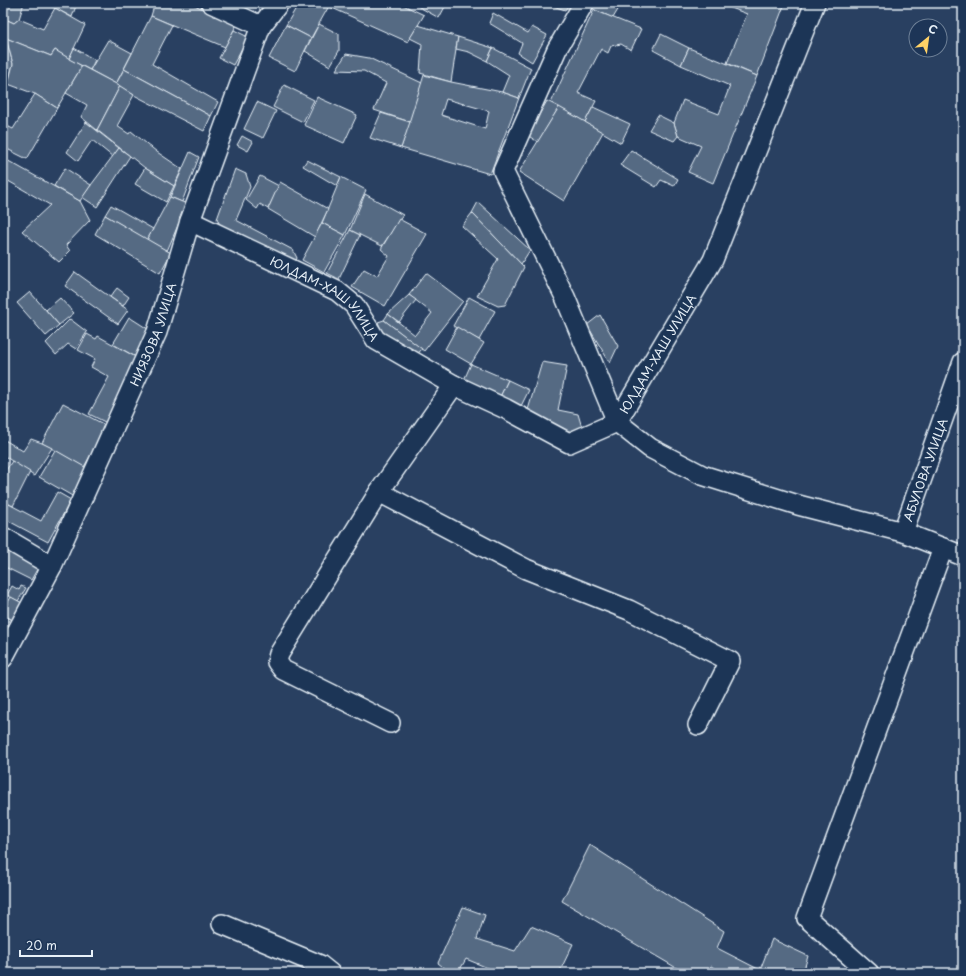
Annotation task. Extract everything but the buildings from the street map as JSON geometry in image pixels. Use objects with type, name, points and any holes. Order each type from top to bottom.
[{"type":"street","points":[[211,3],[261,26]]},
{"type":"street","name":"НИЯЗОВА УЛИЦА","points":[[3,658],[52,566],[157,332],[190,222],[261,26],[279,3]]},
{"type":"street","points":[[584,3],[557,48],[503,171],[565,297],[617,422],[650,448],[702,475],[798,505],[904,532],[963,556]]},
{"type":"street","name":"ЮЛДАМ-ХАШ УЛИЦА","points":[[190,222],[338,291],[354,305],[376,340],[454,385],[506,409],[570,443],[617,422],[713,260],[815,3]]},
{"type":"street","name":"АБУЛОВА УЛИЦА","points":[[904,532],[963,362]]},
{"type":"street","points":[[390,723],[283,670],[277,662],[279,654],[379,492],[454,385]]},
{"type":"street","points":[[379,492],[526,569],[629,610],[730,661],[698,725]]},
{"type":"street","points":[[3,537],[52,566]]},
{"type":"street","points":[[869,973],[807,918],[943,548]]},
{"type":"street","points":[[222,924],[320,965],[330,973]]}]
